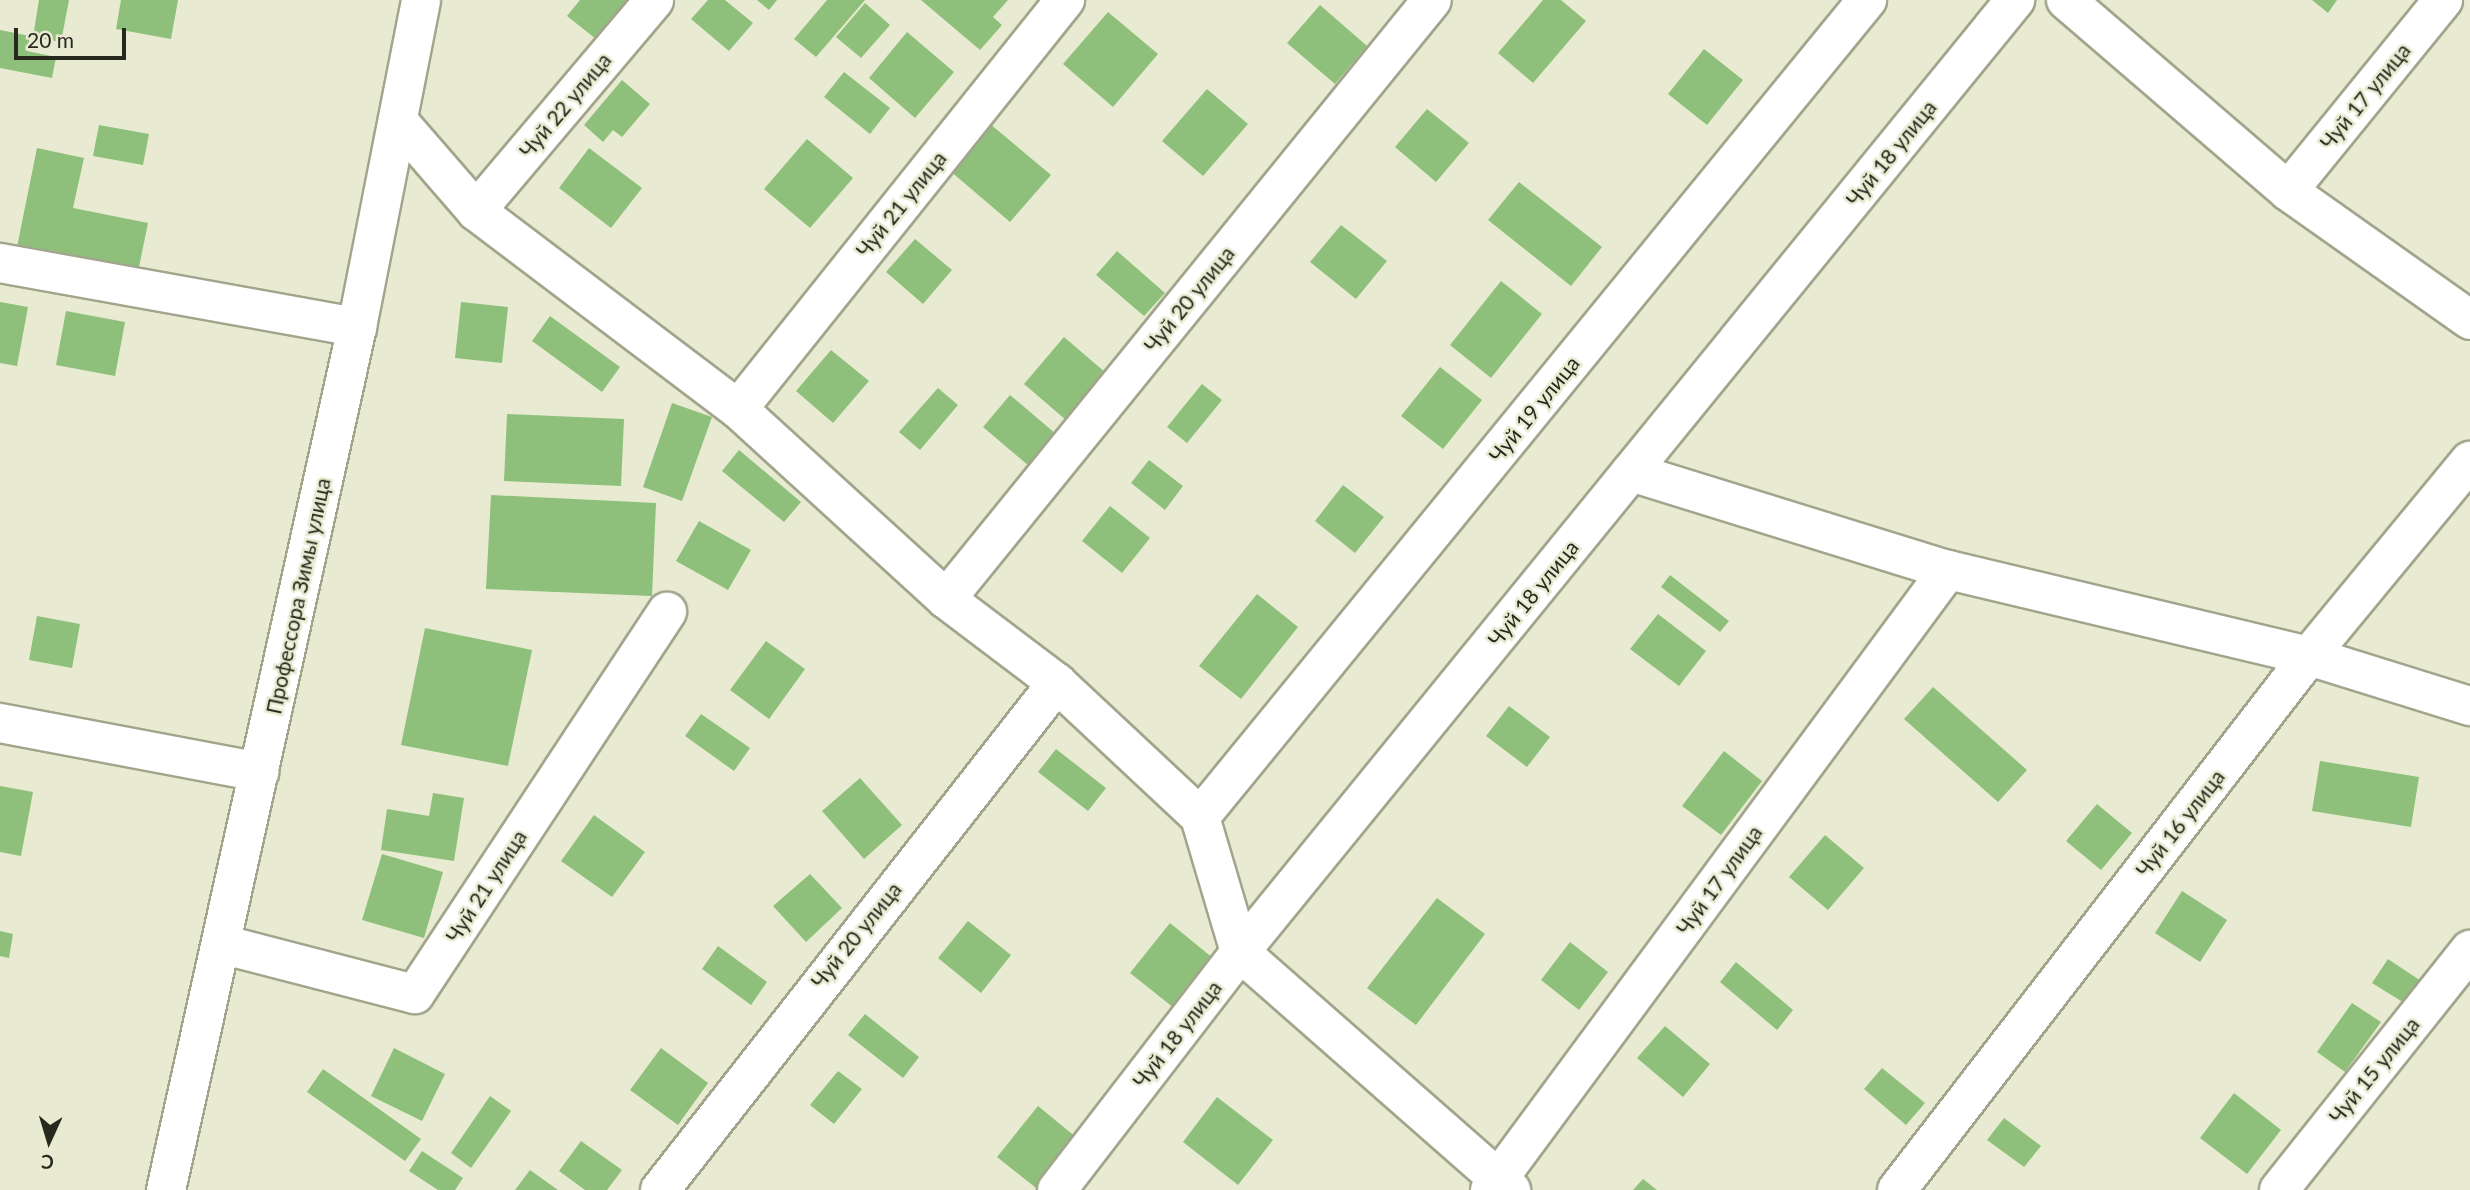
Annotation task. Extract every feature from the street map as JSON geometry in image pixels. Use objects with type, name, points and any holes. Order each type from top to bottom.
[{"type":"street","name":"Профессора Зимы улица","points":[[166,1190],[357,327],[421,0]]},
{"type":"street","name":"Чуй 22 улица","points":[[476,211],[654,0]]},
{"type":"street","name":"Чуй 21 улица","points":[[738,409],[1065,0]]},
{"type":"street","name":"Чуй 20 улица","points":[[946,599],[1432,0]]},
{"type":"street","name":"Чуй 19 улица","points":[[1200,817],[1867,0]]},
{"type":"street","name":"Чуй 18 улица","points":[[1057,1190],[1240,952],[2015,0]]},
{"type":"street","points":[[2066,0],[2288,191],[2470,320]]},
{"type":"street","name":"Чуй 17 улица","points":[[2288,191],[2443,0]]},
{"type":"street","points":[[398,122],[476,211],[738,409],[946,599],[1057,683],[1200,817],[1240,952],[1500,1187]]},
{"type":"street","points":[[0,263],[357,327]]},
{"type":"street","name":"Чуй 16 улица","points":[[1897,1190],[2309,656],[2470,461]]},
{"type":"street","points":[[1630,472],[1948,570],[2309,656],[2470,706]]},
{"type":"street","name":"Чуй 17 улица","points":[[1500,1187],[1948,570]]},
{"type":"street","name":"Чуй 21 улица","points":[[221,944],[415,994],[667,612]]},
{"type":"street","name":"Чуй 20 улица","points":[[660,1190],[1057,683]]},
{"type":"street","points":[[0,723],[259,772]]},
{"type":"street","name":"Чуй 15 улица","points":[[2279,1190],[2470,950]]},
{"type":"building","points":[[39,0],[69,0],[61,42],[33,37]]},
{"type":"building","points":[[121,0],[178,0],[171,39],[116,29]]},
{"type":"building","points":[[580,0],[628,0],[596,39],[567,16]]},
{"type":"building","points":[[708,0],[725,0],[753,23],[729,51],[691,19]]},
{"type":"building","points":[[757,0],[777,0],[769,10]]},
{"type":"building","points":[[827,0],[865,0],[816,57],[794,39]]},
{"type":"building","points":[[921,0],[1008,0],[993,17],[1002,25],[980,50]]},
{"type":"building","points":[[1543,0],[1561,0],[1586,21],[1533,83],[1498,53]]},
{"type":"building","points":[[2312,0],[2337,0],[2328,13]]},
{"type":"building","points":[[865,3],[890,25],[861,58],[836,37]]},
{"type":"building","points":[[1320,5],[1367,46],[1335,84],[1287,43]]},
{"type":"building","points":[[1108,12],[1158,54],[1113,107],[1063,64]]},
{"type":"building","points":[[0,30],[30,36],[27,51],[56,57],[52,78],[0,68]]},
{"type":"building","points":[[907,32],[954,72],[915,118],[869,78]]},
{"type":"building","points":[[1704,49],[1743,80],[1707,125],[1668,94]]},
{"type":"building","points":[[844,72],[890,108],[870,134],[824,97]]},
{"type":"building","points":[[622,80],[650,104],[622,137],[613,130],[603,142],[584,125]]},
{"type":"building","points":[[1207,89],[1248,124],[1203,176],[1162,141]]},
{"type":"building","points":[[1427,109],[1469,143],[1436,182],[1395,147]]},
{"type":"building","points":[[989,123],[1051,175],[1010,222],[949,170]]},
{"type":"building","points":[[99,125],[149,134],[143,165],[93,156]]},
{"type":"building","points":[[807,139],[853,178],[810,228],[764,189]]},
{"type":"building","points":[[37,148],[84,158],[73,208],[148,223],[138,272],[17,247]]},
{"type":"building","points":[[589,148],[642,188],[611,228],[559,188]]},
{"type":"building","points":[[1519,182],[1602,247],[1571,286],[1488,220]]},
{"type":"building","points":[[1341,225],[1387,261],[1356,299],[1310,262]]},
{"type":"building","points":[[915,239],[952,270],[923,304],[886,272]]},
{"type":"building","points":[[1117,251],[1165,293],[1144,316],[1096,275]]},
{"type":"building","points":[[1501,281],[1542,314],[1491,378],[1450,345]]},
{"type":"building","points":[[0,302],[28,307],[17,366],[0,363]]},
{"type":"building","points":[[461,302],[508,307],[502,363],[455,358]]},
{"type":"building","points":[[66,311],[125,322],[115,376],[56,365]]},
{"type":"building","points":[[550,316],[620,367],[602,392],[532,341]]},
{"type":"building","points":[[1064,337],[1106,373],[1066,420],[1024,384]]},
{"type":"building","points":[[831,350],[869,381],[833,423],[796,391]]},
{"type":"building","points":[[1440,367],[1482,400],[1443,449],[1401,416]]},
{"type":"building","points":[[1202,384],[1222,400],[1187,443],[1167,427]]},
{"type":"building","points":[[938,388],[958,405],[920,450],[899,432]]},
{"type":"building","points":[[1010,395],[1056,434],[1029,466],[983,427]]},
{"type":"building","points":[[672,403],[712,417],[682,501],[643,487]]},
{"type":"building","points":[[507,414],[624,419],[621,486],[504,481]]},
{"type":"building","points":[[739,450],[801,502],[784,522],[722,471]]},
{"type":"building","points":[[1149,460],[1183,486],[1165,510],[1131,483]]},
{"type":"building","points":[[1343,485],[1384,517],[1355,553],[1315,521]]},
{"type":"building","points":[[491,495],[656,503],[652,596],[486,589]]},
{"type":"building","points":[[1110,506],[1150,538],[1122,573],[1082,541]]},
{"type":"building","points":[[699,521],[751,550],[728,590],[676,561]]},
{"type":"building","points":[[1670,575],[1729,621],[1720,632],[1661,587]]},
{"type":"building","points":[[1257,594],[1298,627],[1241,699],[1199,666]]},
{"type":"building","points":[[1658,614],[1706,651],[1679,686],[1630,649]]},
{"type":"building","points":[[37,616],[80,624],[72,668],[29,660]]},
{"type":"building","points":[[425,628],[532,650],[508,766],[401,745]]},
{"type":"building","points":[[766,641],[805,669],[769,719],[730,690]]},
{"type":"building","points":[[1933,687],[2027,770],[1998,802],[1904,719]]},
{"type":"building","points":[[1509,706],[1550,737],[1527,767],[1486,736]]},
{"type":"building","points":[[701,714],[750,748],[734,771],[685,736]]},
{"type":"building","points":[[1056,749],[1106,788],[1088,811],[1038,772]]},
{"type":"building","points":[[1724,751],[1762,781],[1721,835],[1682,806]]},
{"type":"building","points":[[2320,761],[2419,777],[2411,827],[2312,811]]},
{"type":"building","points":[[860,778],[902,825],[864,859],[822,811]]},
{"type":"building","points":[[0,786],[33,792],[21,856],[0,852]]},
{"type":"building","points":[[433,793],[464,798],[454,861],[381,850],[387,809],[429,816]]},
{"type":"building","points":[[2097,804],[2132,833],[2101,870],[2066,841]]},
{"type":"building","points":[[594,815],[645,852],[612,897],[561,861]]},
{"type":"building","points":[[1825,835],[1864,868],[1828,910],[1789,877]]},
{"type":"building","points":[[382,854],[443,872],[424,938],[362,920]]},
{"type":"building","points":[[810,874],[842,908],[806,942],[773,906]]},
{"type":"building","points":[[2182,891],[2227,920],[2200,962],[2155,933]]},
{"type":"building","points":[[1437,898],[1485,934],[1416,1025],[1367,988]]},
{"type":"building","points":[[968,921],[1011,955],[981,993],[938,958]]},
{"type":"building","points":[[1170,923],[1219,963],[1179,1012],[1130,973]]},
{"type":"building","points":[[0,931],[13,934],[9,958],[0,956]]},
{"type":"building","points":[[1570,942],[1608,972],[1579,1010],[1541,980]]},
{"type":"building","points":[[718,946],[767,982],[751,1005],[702,969]]},
{"type":"building","points":[[2388,959],[2421,981],[2406,1004],[2372,983]]},
{"type":"building","points":[[1736,962],[1793,1010],[1777,1030],[1720,982]]},
{"type":"building","points":[[2352,1003],[2381,1022],[2345,1072],[2317,1052]]},
{"type":"building","points":[[865,1014],[919,1057],[903,1078],[848,1035]]},
{"type":"building","points":[[1665,1026],[1710,1064],[1683,1097],[1637,1058]]},
{"type":"building","points":[[394,1048],[445,1074],[422,1121],[371,1096]]},
{"type":"building","points":[[661,1048],[708,1083],[678,1125],[630,1090]]},
{"type":"building","points":[[1882,1068],[1925,1103],[1906,1125],[1864,1089]]},
{"type":"building","points":[[323,1069],[421,1139],[405,1161],[307,1092]]},
{"type":"building","points":[[838,1071],[862,1089],[834,1124],[810,1105]]},
{"type":"building","points":[[2234,1093],[2281,1130],[2247,1174],[2200,1138]]},
{"type":"building","points":[[490,1096],[511,1111],[471,1168],[451,1153]]},
{"type":"building","points":[[1217,1097],[1273,1140],[1238,1185],[1183,1142]]},
{"type":"building","points":[[1038,1106],[1077,1138],[1036,1188],[997,1157]]},
{"type":"building","points":[[2004,1118],[2041,1146],[2024,1167],[1987,1140]]},
{"type":"building","points":[[581,1141],[622,1170],[607,1190],[585,1190],[559,1171]]},
{"type":"building","points":[[422,1151],[463,1178],[455,1190],[438,1190],[409,1171]]},
{"type":"building","points":[[530,1170],[558,1190],[515,1190]]},
{"type":"building","points":[[1643,1179],[1657,1190],[1633,1190]]}]
